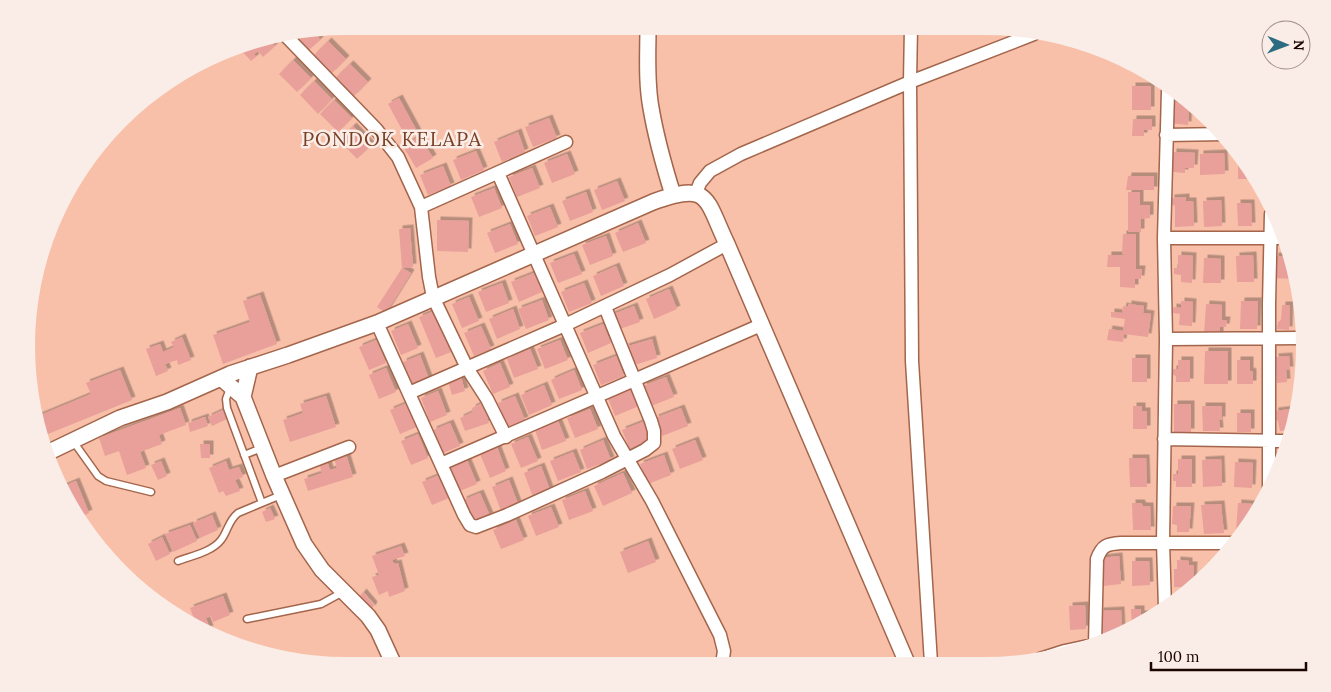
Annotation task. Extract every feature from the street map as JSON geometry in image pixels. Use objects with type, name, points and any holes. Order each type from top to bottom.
[{"type":"street","points":[[648,35],[648,79],[651,107],[673,195]]},
{"type":"street","points":[[911,35],[912,361],[931,657]]},
{"type":"street","points":[[696,192],[710,171],[740,154],[910,82],[1024,38]]},
{"type":"street","points":[[290,40],[388,143],[398,157],[421,207],[433,297],[467,368],[487,398],[506,437]]},
{"type":"street","points":[[1165,600],[1163,542],[1166,339],[1164,238],[1168,94]]},
{"type":"street","points":[[1166,135],[1213,134]]},
{"type":"street","points":[[421,207],[566,142]]},
{"type":"street","points":[[498,173],[596,397],[627,459],[652,500],[720,635],[724,650],[723,657]]},
{"type":"street","points":[[54,451],[120,418],[226,382],[250,368],[377,322],[534,253],[673,195],[696,192],[706,200],[727,244],[904,657]]},
{"type":"street","points":[[1269,473],[1268,339],[1271,225]]},
{"type":"street","points":[[1164,238],[1276,239]]},
{"type":"street","points":[[409,393],[565,326],[727,244]]},
{"type":"street","points":[[377,322],[464,515],[473,527],[507,515],[627,459],[649,447],[655,439],[654,431],[605,307]]},
{"type":"street","points":[[441,464],[761,325]]},
{"type":"street","points":[[1166,339],[1296,338]]},
{"type":"street","points":[[243,397],[250,368]]},
{"type":"street","points":[[226,382],[243,397],[295,526],[314,559],[343,592],[368,616],[378,630],[390,657]]},
{"type":"street","points":[[1164,439],[1280,441]]},
{"type":"street","points":[[274,476],[349,447]]},
{"type":"street","points":[[1096,636],[1097,560],[1103,547],[1112,544],[1163,542],[1226,543]]},
{"type":"lane","points":[[226,382],[226,403],[262,503]]},
{"type":"lane","points":[[72,440],[98,476],[106,481],[151,492]]},
{"type":"lane","points":[[244,455],[263,447]]},
{"type":"lane","points":[[178,561],[217,544],[224,536],[232,517],[238,513],[282,495]]},
{"type":"lane","points":[[247,619],[321,604],[343,592]]},
{"type":"building","points":[[318,37],[320,40],[309,50],[298,39]]},
{"type":"building","points":[[328,41],[346,59],[332,73],[314,55]]},
{"type":"building","points":[[273,44],[275,46],[263,57],[258,51],[254,54],[256,57],[251,61],[244,53]]},
{"type":"building","points":[[293,60],[311,78],[297,92],[279,74]]},
{"type":"building","points":[[350,64],[368,82],[354,96],[336,77]]},
{"type":"building","points":[[314,81],[332,99],[318,114],[300,95]]},
{"type":"building","points":[[1132,86],[1151,86],[1151,110],[1132,110]]},
{"type":"building","points":[[399,98],[418,133],[407,139],[388,104]]},
{"type":"building","points":[[334,100],[352,118],[338,132],[320,114]]},
{"type":"building","points":[[1172,102],[1178,103],[1189,111],[1188,125],[1170,123]]},
{"type":"building","points":[[549,118],[557,138],[533,147],[525,127]]},
{"type":"building","points":[[1133,119],[1152,119],[1152,130],[1144,130],[1144,136],[1132,136]]},
{"type":"building","points":[[353,126],[371,145],[357,159],[339,140]]},
{"type":"building","points":[[518,132],[525,152],[502,162],[494,142]]},
{"type":"building","points":[[420,136],[433,158],[416,168],[403,146]]},
{"type":"building","points":[[476,151],[484,170],[461,180],[453,160]]},
{"type":"building","points":[[1173,152],[1195,153],[1194,168],[1185,168],[1185,173],[1173,172]]},
{"type":"building","points":[[1224,153],[1225,174],[1200,175],[1200,154]]},
{"type":"building","points":[[567,154],[575,174],[552,183],[544,163]]},
{"type":"building","points":[[1238,165],[1247,179],[1238,179]]},
{"type":"building","points":[[443,166],[451,186],[428,195],[420,175]]},
{"type":"building","points":[[532,168],[540,188],[517,197],[509,177]]},
{"type":"building","points":[[1128,176],[1154,176],[1154,190],[1126,190]]},
{"type":"building","points":[[617,181],[625,201],[602,210],[594,190]]},
{"type":"building","points":[[494,188],[502,208],[479,217],[471,197]]},
{"type":"building","points":[[586,192],[593,212],[570,221],[562,201]]},
{"type":"building","points":[[1128,192],[1140,192],[1140,205],[1150,205],[1150,218],[1141,219],[1141,232],[1128,232]]},
{"type":"building","points":[[1186,197],[1186,201],[1193,201],[1194,226],[1175,227],[1175,206],[1171,204],[1171,198]]},
{"type":"building","points":[[1221,200],[1222,226],[1204,227],[1203,201]]},
{"type":"building","points":[[1237,203],[1251,203],[1252,226],[1238,226]]},
{"type":"building","points":[[550,207],[558,227],[535,236],[527,216]]},
{"type":"building","points":[[437,220],[469,221],[468,252],[437,251]]},
{"type":"building","points":[[638,223],[646,243],[623,252],[615,233]]},
{"type":"building","points":[[510,224],[518,244],[495,253],[487,233]]},
{"type":"building","points":[[410,228],[413,267],[402,268],[399,229]]},
{"type":"building","points":[[1123,234],[1136,234],[1136,269],[1142,269],[1141,279],[1135,279],[1135,288],[1120,287],[1120,267],[1107,267],[1108,255],[1129,255],[1122,254]]},
{"type":"building","points":[[606,236],[613,256],[590,265],[582,245]]},
{"type":"building","points":[[574,254],[582,274],[558,283],[550,263]]},
{"type":"building","points":[[1178,255],[1193,256],[1192,283],[1181,282],[1181,275],[1174,274],[1174,268],[1178,268]]},
{"type":"building","points":[[1253,255],[1254,282],[1237,282],[1236,256]]},
{"type":"building","points":[[1275,256],[1282,256],[1288,279],[1275,278]]},
{"type":"building","points":[[1204,258],[1221,259],[1221,283],[1203,283]]},
{"type":"building","points":[[616,266],[624,286],[601,296],[593,276]]},
{"type":"building","points":[[402,268],[411,273],[386,313],[377,307]]},
{"type":"building","points":[[534,273],[542,292],[519,302],[511,282]]},
{"type":"building","points":[[502,283],[509,303],[486,312],[478,292]]},
{"type":"building","points":[[584,283],[592,303],[569,312],[561,292]]},
{"type":"building","points":[[669,289],[677,309],[654,319],[646,299]]},
{"type":"building","points":[[260,295],[277,344],[223,364],[213,335],[250,322],[243,301]]},
{"type":"building","points":[[469,297],[479,321],[462,328],[452,304]]},
{"type":"building","points":[[542,300],[549,320],[526,329],[518,309]]},
{"type":"building","points":[[1181,301],[1193,302],[1192,326],[1179,325],[1180,314],[1173,313],[1173,307],[1181,308]]},
{"type":"building","points":[[1241,301],[1258,301],[1257,329],[1240,329]]},
{"type":"building","points":[[1128,304],[1144,306],[1143,313],[1151,314],[1148,337],[1124,334],[1123,342],[1107,340],[1109,329],[1123,331],[1125,319],[1111,317],[1111,312],[1122,313],[1123,306],[1128,307]]},
{"type":"building","points":[[1206,304],[1222,305],[1222,320],[1227,320],[1226,327],[1220,327],[1220,336],[1204,335]]},
{"type":"building","points":[[1282,305],[1290,305],[1289,330],[1277,329],[1278,322],[1281,320]]},
{"type":"building","points":[[634,306],[640,322],[617,330],[611,315]]},
{"type":"building","points":[[513,309],[520,329],[497,339],[489,319]]},
{"type":"building","points":[[434,311],[451,352],[436,358],[419,317]]},
{"type":"building","points":[[408,324],[418,348],[401,355],[391,331]]},
{"type":"building","points":[[603,324],[611,343],[588,353],[580,333]]},
{"type":"building","points":[[481,326],[491,349],[474,356],[464,333]]},
{"type":"building","points":[[182,337],[191,360],[178,365],[177,360],[165,364],[168,371],[156,376],[146,349],[160,344],[163,352],[174,347],[171,342]]},
{"type":"building","points":[[652,339],[657,358],[631,366],[625,347]]},
{"type":"building","points":[[376,340],[386,363],[369,370],[359,347]]},
{"type":"building","points":[[560,340],[568,360],[545,369],[537,349]]},
{"type":"building","points":[[530,349],[538,369],[514,378],[507,359]]},
{"type":"building","points":[[1205,351],[1228,351],[1228,384],[1204,384]]},
{"type":"building","points":[[420,355],[429,379],[413,386],[403,362]]},
{"type":"building","points":[[616,356],[624,376],[601,385],[593,365]]},
{"type":"building","points":[[1289,356],[1290,370],[1286,370],[1287,382],[1277,383],[1275,357]]},
{"type":"building","points":[[1132,358],[1147,358],[1147,382],[1132,382]]},
{"type":"building","points":[[1178,360],[1190,360],[1190,382],[1176,382],[1173,369],[1178,369]]},
{"type":"building","points":[[1237,360],[1250,360],[1253,384],[1237,384]]},
{"type":"building","points":[[500,363],[510,387],[493,394],[483,371]]},
{"type":"building","points":[[386,368],[396,392],[379,399],[369,375]]},
{"type":"building","points":[[120,370],[132,400],[48,434],[43,414],[91,394],[86,383]]},
{"type":"building","points":[[574,370],[582,390],[559,399],[551,380]]},
{"type":"building","points":[[461,377],[465,391],[452,395],[448,381]]},
{"type":"building","points":[[666,377],[674,397],[651,406],[643,386]]},
{"type":"building","points":[[544,385],[552,405],[529,415],[521,395]]},
{"type":"building","points":[[631,387],[639,406],[615,416],[607,396]]},
{"type":"building","points":[[438,391],[447,415],[430,422],[421,398]]},
{"type":"building","points":[[326,396],[336,427],[290,442],[283,420],[303,413],[300,404]]},
{"type":"building","points":[[515,396],[525,420],[508,427],[498,403]]},
{"type":"building","points":[[407,403],[417,427],[400,434],[390,410]]},
{"type":"building","points":[[482,403],[494,416],[487,419],[489,423],[465,431],[460,418],[473,412],[472,408]]},
{"type":"building","points":[[1174,404],[1191,404],[1191,432],[1174,432]]},
{"type":"building","points":[[1133,406],[1142,406],[1142,411],[1147,411],[1147,429],[1133,429]]},
{"type":"building","points":[[1202,406],[1222,406],[1222,420],[1219,420],[1220,431],[1203,431]]},
{"type":"building","points":[[180,408],[186,425],[159,435],[162,444],[140,452],[146,468],[127,475],[119,451],[105,456],[99,438]]},
{"type":"building","points":[[681,408],[688,426],[662,436],[655,418]]},
{"type":"building","points":[[590,409],[598,429],[575,438],[567,418]]},
{"type":"building","points":[[1289,409],[1284,430],[1280,431],[1278,421],[1274,419],[1275,411]]},
{"type":"building","points":[[223,410],[227,419],[212,426],[208,417]]},
{"type":"building","points":[[1237,413],[1251,413],[1251,432],[1237,432]]},
{"type":"building","points":[[205,417],[208,426],[190,432],[188,423]]},
{"type":"building","points":[[558,421],[566,441],[542,450],[535,430]]},
{"type":"building","points":[[645,421],[653,441],[630,450],[622,430]]},
{"type":"building","points":[[450,423],[460,446],[443,453],[433,430]]},
{"type":"building","points":[[418,434],[428,458],[411,465],[401,441]]},
{"type":"building","points":[[528,437],[538,461],[521,468],[511,444]]},
{"type":"building","points":[[603,440],[611,460],[587,469],[580,450]]},
{"type":"building","points":[[695,440],[703,460],[680,469],[672,449]]},
{"type":"building","points":[[200,444],[210,444],[210,458],[201,458]]},
{"type":"building","points":[[497,447],[506,471],[490,478],[480,454]]},
{"type":"building","points":[[345,451],[353,477],[308,491],[304,479],[322,473],[319,463],[327,461],[330,470],[337,468],[333,455]]},
{"type":"building","points":[[573,452],[581,472],[558,481],[550,461]]},
{"type":"building","points":[[664,455],[671,475],[648,484],[640,464]]},
{"type":"building","points":[[1129,458],[1146,458],[1147,487],[1130,487]]},
{"type":"building","points":[[1178,459],[1192,459],[1192,487],[1176,487],[1176,481],[1173,481],[1173,474],[1178,474]]},
{"type":"building","points":[[1221,459],[1222,486],[1203,487],[1202,460]]},
{"type":"building","points":[[467,460],[477,484],[460,491],[450,467]]},
{"type":"building","points":[[161,461],[167,476],[158,480],[151,465]]},
{"type":"building","points":[[226,461],[229,470],[239,467],[243,477],[235,480],[240,491],[226,496],[223,491],[219,493],[209,468]]},
{"type":"building","points":[[1235,462],[1253,463],[1252,488],[1234,487]]},
{"type":"building","points":[[541,466],[550,490],[533,497],[524,473]]},
{"type":"building","points":[[623,473],[632,493],[603,506],[594,486]]},
{"type":"building","points":[[439,475],[449,498],[432,505],[422,482]]},
{"type":"building","points":[[509,480],[518,504],[501,511],[492,487]]},
{"type":"building","points":[[76,481],[89,513],[85,515],[67,485]]},
{"type":"building","points":[[585,491],[593,511],[569,520],[562,500]]},
{"type":"building","points":[[480,493],[490,516],[473,523],[463,500]]},
{"type":"building","points":[[1132,503],[1150,506],[1151,530],[1133,530]]},
{"type":"building","points":[[1238,503],[1252,504],[1244,519],[1236,529]]},
{"type":"building","points":[[1221,504],[1224,533],[1204,534],[1201,505]]},
{"type":"building","points":[[1173,506],[1191,506],[1189,532],[1177,532],[1177,525],[1172,524]]},
{"type":"building","points":[[551,507],[559,527],[536,536],[528,516]]},
{"type":"building","points":[[270,508],[275,519],[266,522],[262,512]]},
{"type":"building","points":[[212,515],[218,530],[200,538],[193,523]]},
{"type":"building","points":[[516,520],[524,540],[501,549],[493,530]]},
{"type":"building","points":[[190,525],[197,541],[173,552],[165,534]]},
{"type":"building","points":[[162,537],[170,554],[156,561],[148,544]]},
{"type":"building","points":[[648,541],[656,562],[628,573],[620,552]]},
{"type":"building","points":[[401,546],[405,556],[392,560],[394,564],[398,563],[405,591],[389,597],[388,591],[379,595],[372,577],[379,575],[372,556]]},
{"type":"building","points":[[1119,556],[1121,584],[1103,586],[1101,558]]},
{"type":"building","points":[[1177,560],[1189,561],[1189,565],[1194,565],[1193,577],[1181,587],[1174,587],[1174,569],[1177,569]]},
{"type":"building","points":[[1132,561],[1149,561],[1150,585],[1132,586]]},
{"type":"building","points":[[363,592],[374,605],[372,609],[360,596]]},
{"type":"building","points":[[223,596],[230,615],[213,622],[211,616],[206,618],[209,625],[193,617],[190,608]]},
{"type":"building","points":[[1085,605],[1086,629],[1070,630],[1069,606]]},
{"type":"building","points":[[1131,609],[1141,609],[1142,614],[1132,620]]},
{"type":"building","points":[[1121,610],[1122,626],[1101,633],[1100,611]]},
{"type":"district","name":"PONDOK KELAPA","points":[[392,138]]}]
